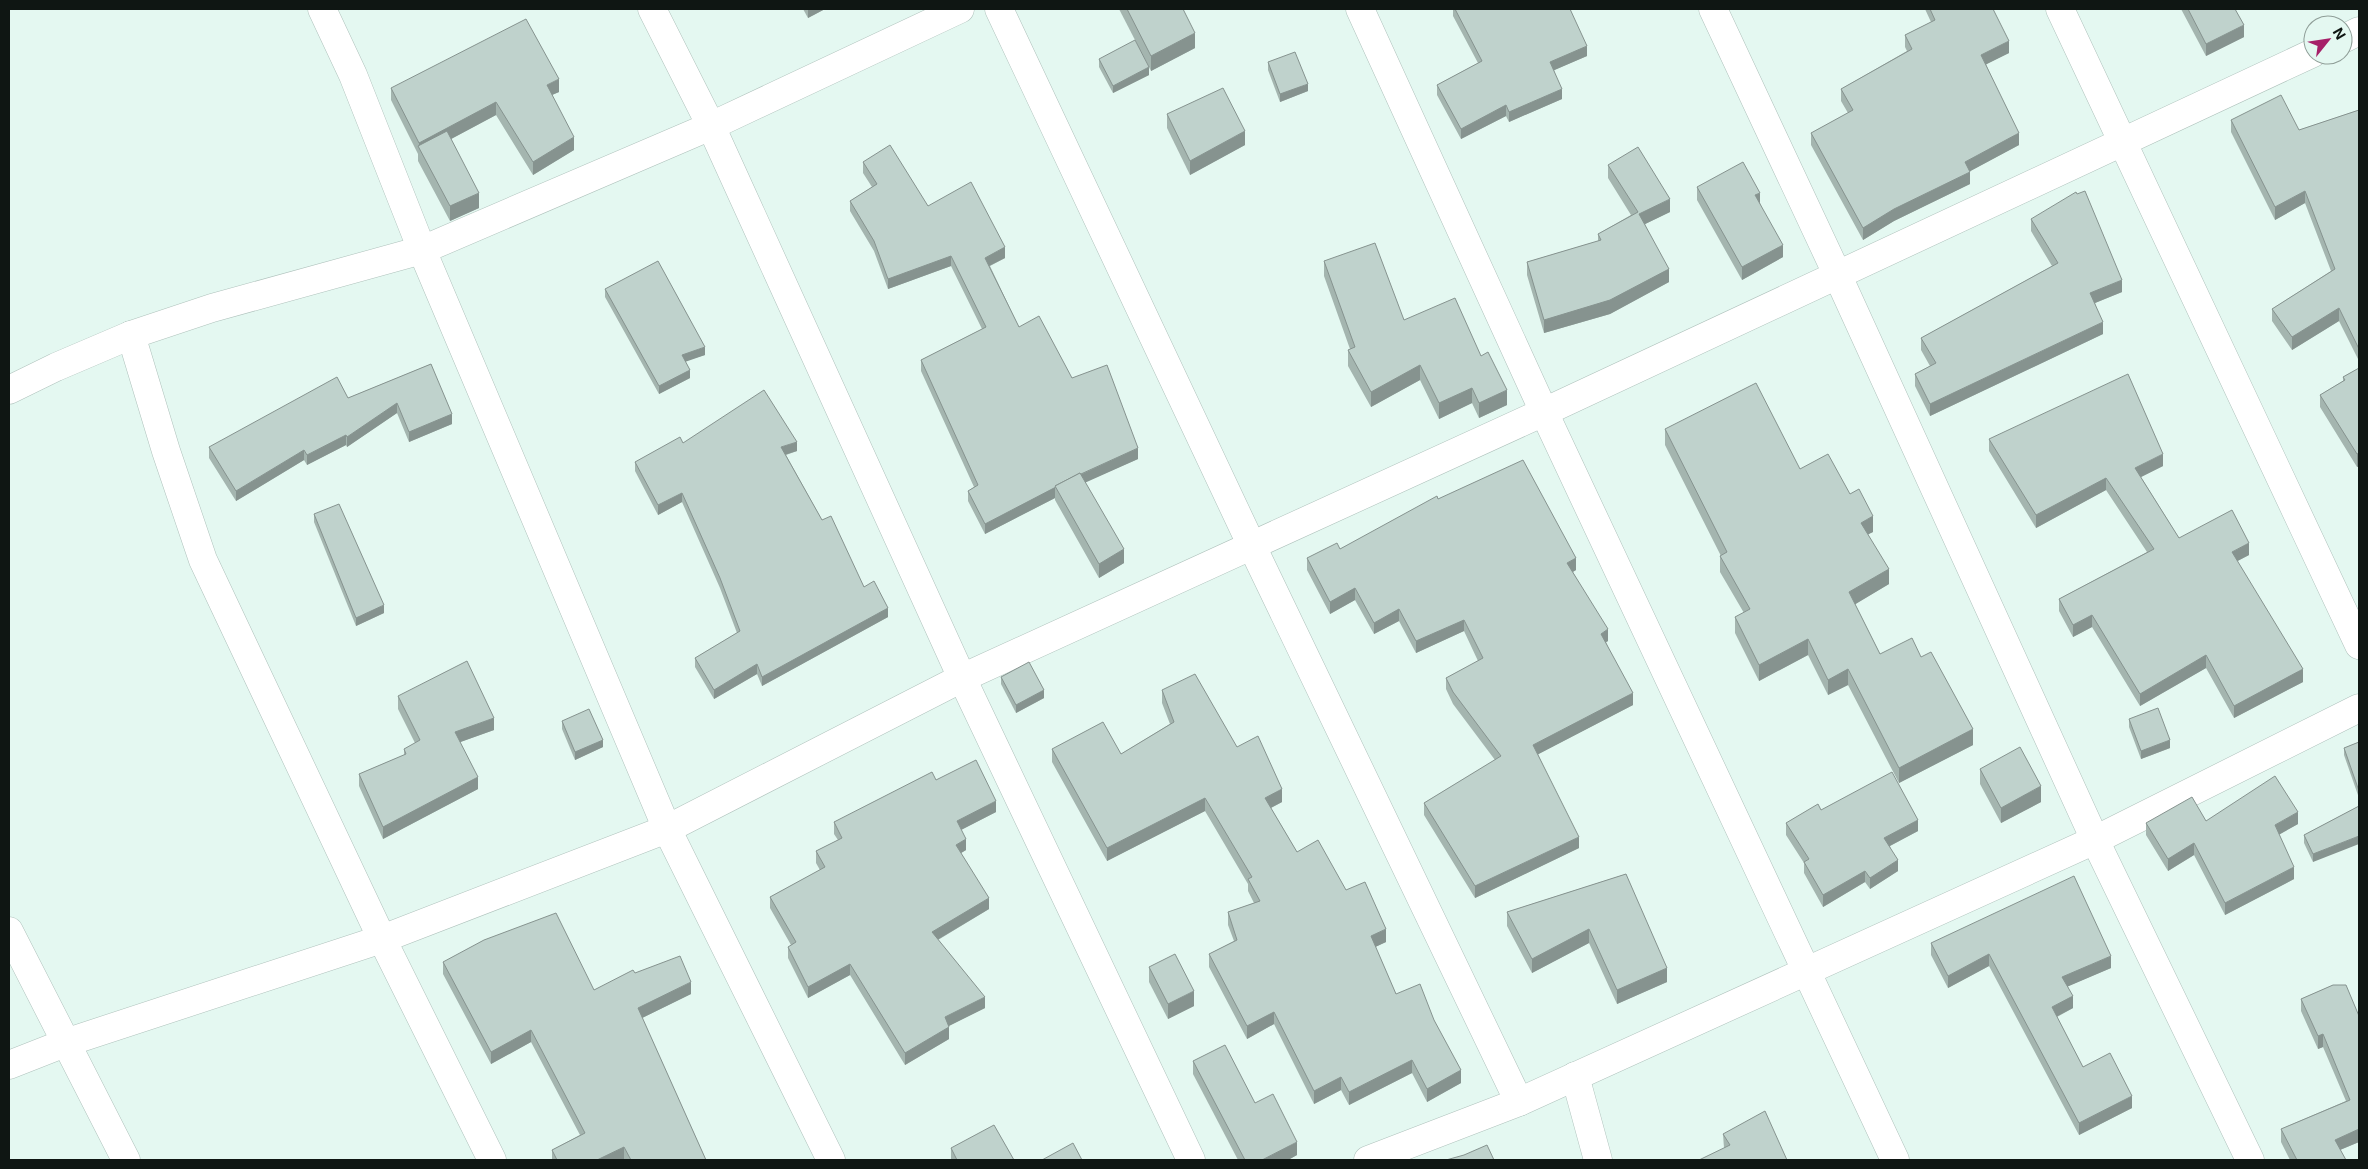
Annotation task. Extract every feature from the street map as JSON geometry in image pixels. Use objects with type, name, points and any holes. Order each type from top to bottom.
[{"type":"street","points":[[322,9],[354,76],[422,250],[667,829],[831,1160]]},
{"type":"street","points":[[652,9],[711,126],[962,678],[1191,1160]]},
{"type":"street","points":[[9,390],[56,367],[131,335],[212,308],[422,250],[711,126],[960,9]]},
{"type":"street","points":[[999,9],[1251,544],[1519,1102]]},
{"type":"street","points":[[1360,9],[1544,412],[1895,1160]]},
{"type":"street","points":[[1713,9],[1837,274],[2095,840],[2250,1160]]},
{"type":"street","points":[[2060,9],[2359,646]]},
{"type":"street","points":[[9,1065],[65,1043],[382,939],[667,829],[962,678],[1251,544],[1544,412],[2303,58]]},
{"type":"street","points":[[131,335],[166,451],[203,560],[382,939],[492,1160]]},
{"type":"street","points":[[1368,1160],[1519,1102],[2095,840],[2359,708]]},
{"type":"street","points":[[9,931],[126,1160]]},
{"type":"street","points":[[1575,1076],[1598,1160]]},
{"type":"building","points":[[1127,9],[1183,9],[1195,33],[1151,56]]},
{"type":"building","points":[[1455,9],[1570,9],[1587,46],[1550,62],[1562,89],[1509,112],[1506,105],[1461,129],[1437,85],[1482,61]]},
{"type":"building","points":[[1930,9],[1993,9],[2009,41],[1981,55],[2019,133],[1965,162],[1970,172],[1894,209],[1863,228],[1811,133],[1853,110],[1841,89],[1912,49],[1905,35],[1935,20]]},
{"type":"building","points":[[2188,9],[2235,9],[2244,25],[2206,44]]},
{"type":"building","points":[[526,19],[559,79],[547,85],[574,137],[533,162],[496,102],[419,143],[391,88]]},
{"type":"building","points":[[1135,40],[1149,67],[1113,86],[1099,59]]},
{"type":"building","points":[[1295,52],[1308,84],[1280,94],[1268,62]]},
{"type":"building","points":[[1223,88],[1245,131],[1190,161],[1167,114]]},
{"type":"building","points":[[2281,95],[2299,130],[2359,110],[2359,349],[2339,308],[2292,337],[2272,309],[2335,269],[2305,191],[2275,207],[2231,120]]},
{"type":"building","points":[[447,131],[479,193],[450,206],[418,146]]},
{"type":"building","points":[[890,145],[928,206],[971,182],[1005,247],[985,258],[1019,327],[1039,316],[1072,378],[1107,365],[1138,448],[1080,473],[985,524],[968,491],[978,485],[921,360],[986,327],[951,256],[888,279],[874,241],[850,201],[877,184],[863,162]]},
{"type":"building","points":[[1638,147],[1670,199],[1639,214],[1669,269],[1610,300],[1544,320],[1527,262],[1601,240],[1598,234],[1638,212],[1608,165]]},
{"type":"building","points":[[1743,162],[1760,193],[1755,195],[1783,245],[1742,267],[1697,187]]},
{"type":"building","points":[[2085,191],[2122,280],[2090,293],[2103,322],[1930,404],[1915,374],[1936,363],[1921,338],[2058,263],[2031,219],[2076,192],[2077,194]]},
{"type":"building","points":[[1375,243],[1404,320],[1455,298],[1481,356],[1488,352],[1507,390],[1479,403],[1472,388],[1439,403],[1420,365],[1371,392],[1348,350],[1355,347],[1324,261]]},
{"type":"building","points":[[658,261],[705,347],[682,355],[690,370],[659,386],[605,289]]},
{"type":"building","points":[[431,364],[452,414],[409,432],[397,403],[347,437],[346,435],[307,455],[304,450],[236,491],[209,447],[337,377],[348,398]]},
{"type":"building","points":[[2359,368],[2359,453],[2357,454],[2320,395],[2345,380],[2343,377]]},
{"type":"building","points":[[2128,374],[2163,454],[2135,468],[2179,538],[2232,510],[2249,543],[2232,552],[2303,669],[2234,706],[2206,655],[2140,694],[2092,615],[2073,625],[2059,599],[2154,549],[2106,478],[2036,515],[1989,439]]},
{"type":"building","points":[[1756,383],[1800,469],[1828,454],[1850,494],[1859,489],[1873,516],[1861,523],[1889,569],[1849,592],[1880,654],[1912,638],[1921,657],[1931,652],[1973,729],[1899,768],[1848,669],[1828,680],[1808,639],[1759,665],[1735,617],[1750,609],[1720,556],[1727,552],[1665,429]]},
{"type":"building","points":[[764,390],[797,442],[781,447],[822,520],[831,516],[864,587],[874,581],[888,608],[762,677],[757,664],[714,690],[695,658],[740,631],[720,578],[682,493],[658,505],[635,462],[680,437],[683,443]]},
{"type":"building","points":[[1523,460],[1576,558],[1567,563],[1608,629],[1601,634],[1633,693],[1533,745],[1579,837],[1475,886],[1424,803],[1501,756],[1453,692],[1446,678],[1483,658],[1464,620],[1416,641],[1399,609],[1374,623],[1355,588],[1330,602],[1307,558],[1337,543],[1340,549],[1437,496],[1438,499]]},
{"type":"building","points":[[1080,473],[1124,549],[1099,564],[1055,486]]},
{"type":"building","points":[[339,504],[384,605],[356,618],[314,514]]},
{"type":"building","points":[[467,661],[494,718],[455,732],[478,777],[383,827],[359,774],[406,754],[404,749],[420,740],[398,696]]},
{"type":"building","points":[[1029,662],[1044,690],[1016,705],[1001,677]]},
{"type":"building","points":[[1195,674],[1237,747],[1258,736],[1282,789],[1265,798],[1297,852],[1318,840],[1346,890],[1365,882],[1386,929],[1371,936],[1396,994],[1420,984],[1434,1020],[1461,1070],[1427,1089],[1412,1060],[1349,1092],[1341,1077],[1314,1091],[1274,1012],[1247,1026],[1209,954],[1237,940],[1228,912],[1260,901],[1248,879],[1252,877],[1205,798],[1107,848],[1052,749],[1103,722],[1121,754],[1174,722],[1162,690]]},
{"type":"building","points":[[2158,708],[2170,740],[2141,751],[2129,719]]},
{"type":"building","points":[[589,709],[603,740],[575,752],[562,721]]},
{"type":"building","points":[[2359,742],[2359,791],[2344,748]]},
{"type":"building","points":[[2020,747],[2041,786],[2001,808],[1980,769]]},
{"type":"building","points":[[976,760],[996,801],[957,821],[966,839],[956,845],[989,898],[932,932],[985,997],[945,1017],[949,1027],[905,1053],[850,964],[808,987],[788,947],[796,942],[770,897],[825,867],[816,851],[842,838],[834,822],[932,772],[936,780]]},
{"type":"building","points":[[1892,772],[1918,820],[1884,838],[1898,860],[1870,878],[1865,871],[1823,895],[1804,862],[1809,859],[1786,823],[1818,804],[1821,810]]},
{"type":"building","points":[[2275,776],[2298,812],[2275,825],[2294,867],[2225,903],[2194,843],[2168,859],[2146,823],[2192,797],[2206,821]]},
{"type":"building","points":[[2359,806],[2359,836],[2313,854],[2304,835]]},
{"type":"building","points":[[1626,874],[1667,968],[1617,990],[1589,929],[1532,959],[1507,912]]},
{"type":"building","points":[[2074,876],[2111,956],[2062,977],[2073,996],[2052,1007],[2083,1067],[2110,1053],[2132,1096],[2079,1123],[1989,954],[1948,976],[1931,943]]},
{"type":"building","points":[[556,913],[594,990],[633,970],[635,973],[680,956],[691,982],[638,1008],[706,1160],[631,1160],[624,1147],[597,1160],[557,1160],[552,1150],[585,1133],[531,1030],[491,1052],[443,962],[484,940]]},
{"type":"building","points":[[1175,954],[1194,991],[1168,1004],[1149,967]]},
{"type":"building","points":[[2333,985],[2346,985],[2359,1016],[2359,1129],[2335,1140],[2346,1160],[2297,1160],[2281,1129],[2350,1100],[2323,1034],[2318,1036],[2301,999]]},
{"type":"building","points":[[1225,1045],[1255,1103],[1273,1094],[1297,1142],[1262,1160],[1245,1160],[1193,1061]]},
{"type":"building","points":[[1765,1111],[1787,1160],[1699,1160],[1730,1145],[1723,1134]]},
{"type":"building","points":[[994,1125],[1014,1160],[957,1160],[951,1148]]},
{"type":"building","points":[[1073,1143],[1082,1160],[1042,1160]]},
{"type":"building","points":[[1487,1145],[1494,1160],[1446,1160],[1464,1155]]}]
